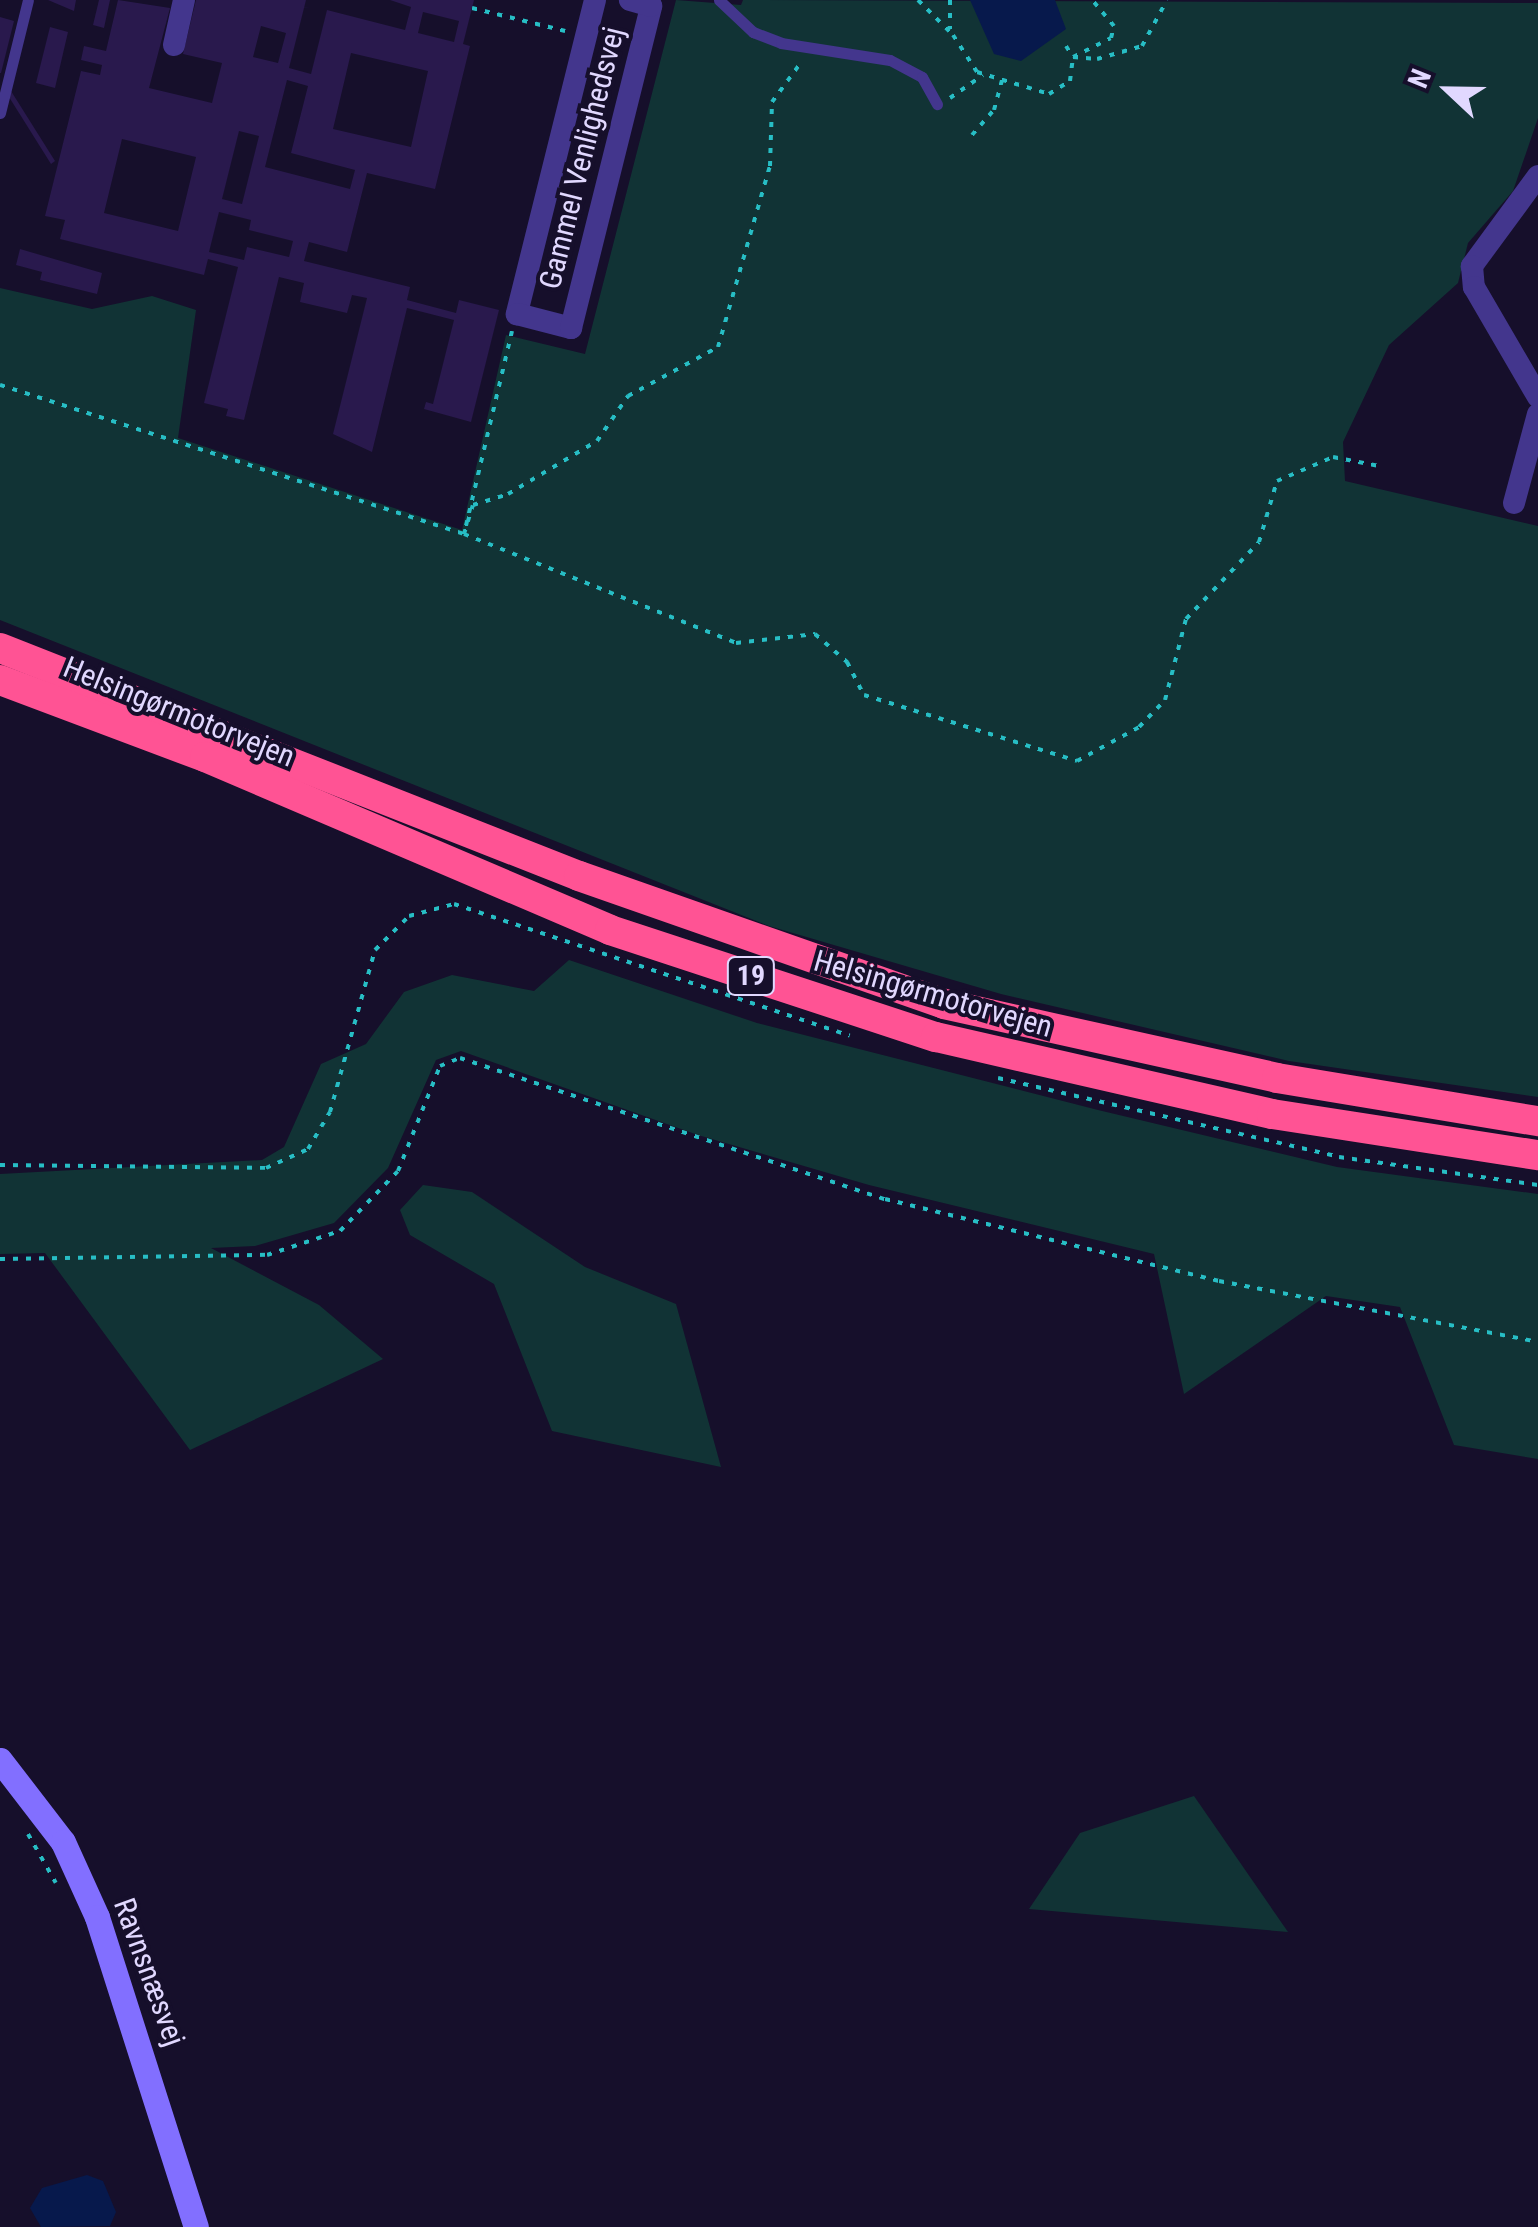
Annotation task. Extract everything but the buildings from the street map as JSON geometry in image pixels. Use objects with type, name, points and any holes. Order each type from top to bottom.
[{"type":"highway","name":"Helsingørmotorvejen","points":[[0,648],[578,876],[944,1004],[1276,1078],[1538,1121]]},
{"type":"highway","name":"Helsingørmotorvejen","points":[[0,680],[205,758],[610,930],[936,1037],[1272,1114],[1538,1154]]},
{"type":"main road","name":"Ravnsnæsvej","points":[[0,1760],[21,1779],[63,1842],[96,1916],[196,2227]]},
{"type":"street","points":[[174,45],[184,0]]},
{"type":"street","name":"Gammel Venlighedsvej","points":[[595,0],[517,314],[571,328],[645,2]]},
{"type":"street","points":[[1537,181],[1472,266],[1474,287],[1538,398]]},
{"type":"street","points":[[1514,502],[1538,414]]},
{"type":"lane","points":[[0,113],[28,0]]},
{"type":"lane","points":[[719,0],[753,32],[811,49],[890,60],[922,77],[937,104]]},
{"type":"path","points":[[918,0],[951,33],[983,75],[1049,94],[1070,81],[1072,57],[1066,46]]},
{"type":"path","points":[[950,0],[951,33]]},
{"type":"path","points":[[1072,57],[1111,38],[1114,26],[1092,0]]},
{"type":"path","points":[[1072,57],[1097,59],[1142,46],[1167,0]]},
{"type":"path","points":[[472,8],[586,36]]},
{"type":"path","points":[[464,534],[473,506],[508,494],[597,441],[628,396],[718,347],[770,166],[772,102],[811,49]]},
{"type":"path","points":[[950,98],[983,75]]},
{"type":"path","points":[[972,135],[994,110],[1002,80]]},
{"type":"path","points":[[464,534],[517,314]]},
{"type":"path","points":[[0,385],[464,534],[736,642],[816,634],[847,662],[864,695],[1077,761],[1140,726],[1165,700],[1186,619],[1259,542],[1277,481],[1333,457],[1378,466]]},
{"type":"path","points":[[0,1165],[266,1168],[308,1148],[330,1112],[375,950],[408,916],[454,904],[862,1040]]},
{"type":"path","points":[[0,1258],[267,1254],[340,1231],[398,1171],[440,1066],[460,1058],[886,1199],[1219,1281],[1538,1342]]},
{"type":"path","points":[[989,1075],[1339,1157],[1538,1185]]},
{"type":"path","points":[[25,1829],[62,1894]]},
{"type":"green space","points":[[676,0],[741,5],[743,0],[1538,3],[1538,118],[1513,191],[1468,243],[1458,283],[1389,345],[1343,442],[1345,481],[1538,526],[1538,1097],[1289,1061],[1001,994],[769,926],[0,620],[0,288],[92,309],[152,296],[196,310],[178,438],[462,530],[506,335],[585,354]]},
{"type":"green space","points":[[569,960],[757,1023],[1098,1110],[1337,1167],[1538,1194],[1538,1459],[1454,1445],[1400,1307],[1326,1296],[1184,1394],[1154,1254],[869,1185],[698,1135],[461,1051],[436,1060],[388,1168],[334,1223],[255,1246],[211,1248],[319,1305],[383,1359],[190,1450],[45,1253],[0,1254],[0,1174],[262,1160],[284,1147],[321,1064],[366,1044],[404,992],[452,975],[534,991]]},
{"type":"green space","points":[[423,1185],[472,1192],[585,1267],[676,1304],[721,1467],[552,1431],[494,1284],[410,1235],[400,1210]]},
{"type":"green space","points":[[1194,1796],[1288,1932],[1029,1909],[1080,1833]]},
{"type":"water","points":[[970,0],[1055,0],[1066,29],[1021,61],[994,54]]},
{"type":"water","points":[[87,2175],[103,2181],[116,2212],[110,2226],[41,2227],[30,2208],[42,2188]]}]
